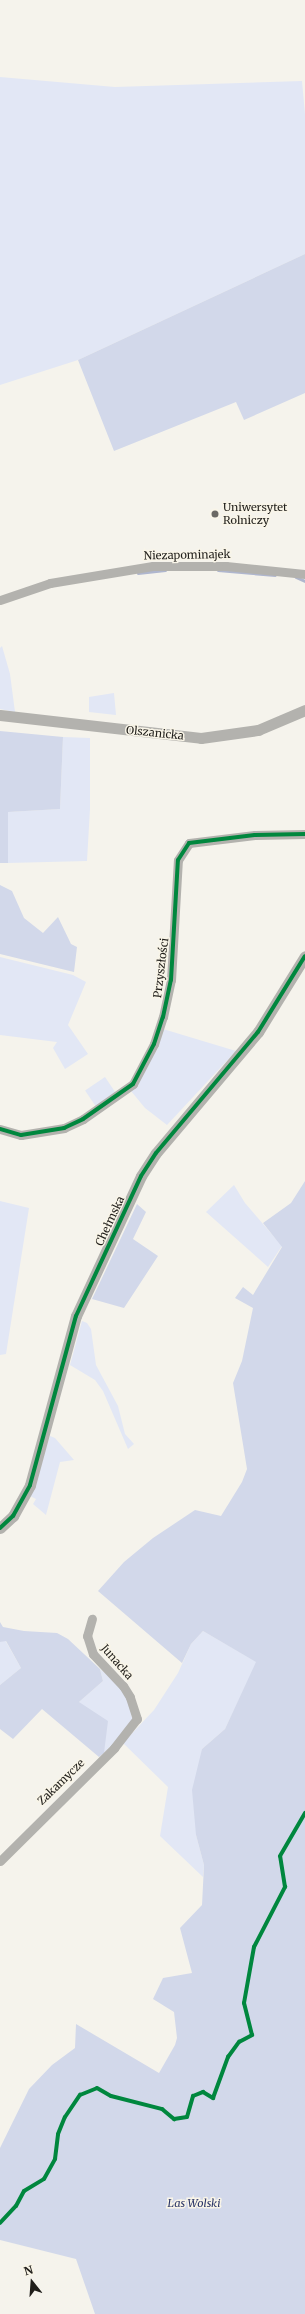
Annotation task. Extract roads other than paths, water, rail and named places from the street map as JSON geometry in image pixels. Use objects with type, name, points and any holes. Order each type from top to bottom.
[{"type":"street","name":"Niezapominajek","points":[[0,600],[50,583],[153,566],[226,566],[305,574]]},
{"type":"street","name":"Olszanicka","points":[[0,715],[201,738],[258,730],[305,710]]},
{"type":"street","name":"Przyszłości","points":[[0,1129],[21,1135],[64,1128],[93,1113],[133,1084],[152,1049],[163,1017],[171,980],[178,860],[189,843],[255,835],[305,834]]},
{"type":"street","name":"Chełmska","points":[[0,1528],[13,1516],[30,1484],[76,1316],[141,1176],[160,1147],[258,1032],[305,956]]},
{"type":"street","name":"Junacka","points":[[92,1619],[87,1636],[93,1654],[123,1686],[130,1697],[136,1719]]},
{"type":"street","name":"Zakamycze","points":[[0,1861],[114,1748],[136,1719]]},
{"type":"waterway","points":[[138,573],[165,570]]},
{"type":"waterway","points":[[218,570],[275,575]]},
{"type":"waterway","points":[[296,577],[305,581]]},
{"type":"place","name":"Uniwersytet Rolniczy","points":[[215,514]]},
{"type":"park label","name":"Las Wolski","points":[[194,2203]]}]
